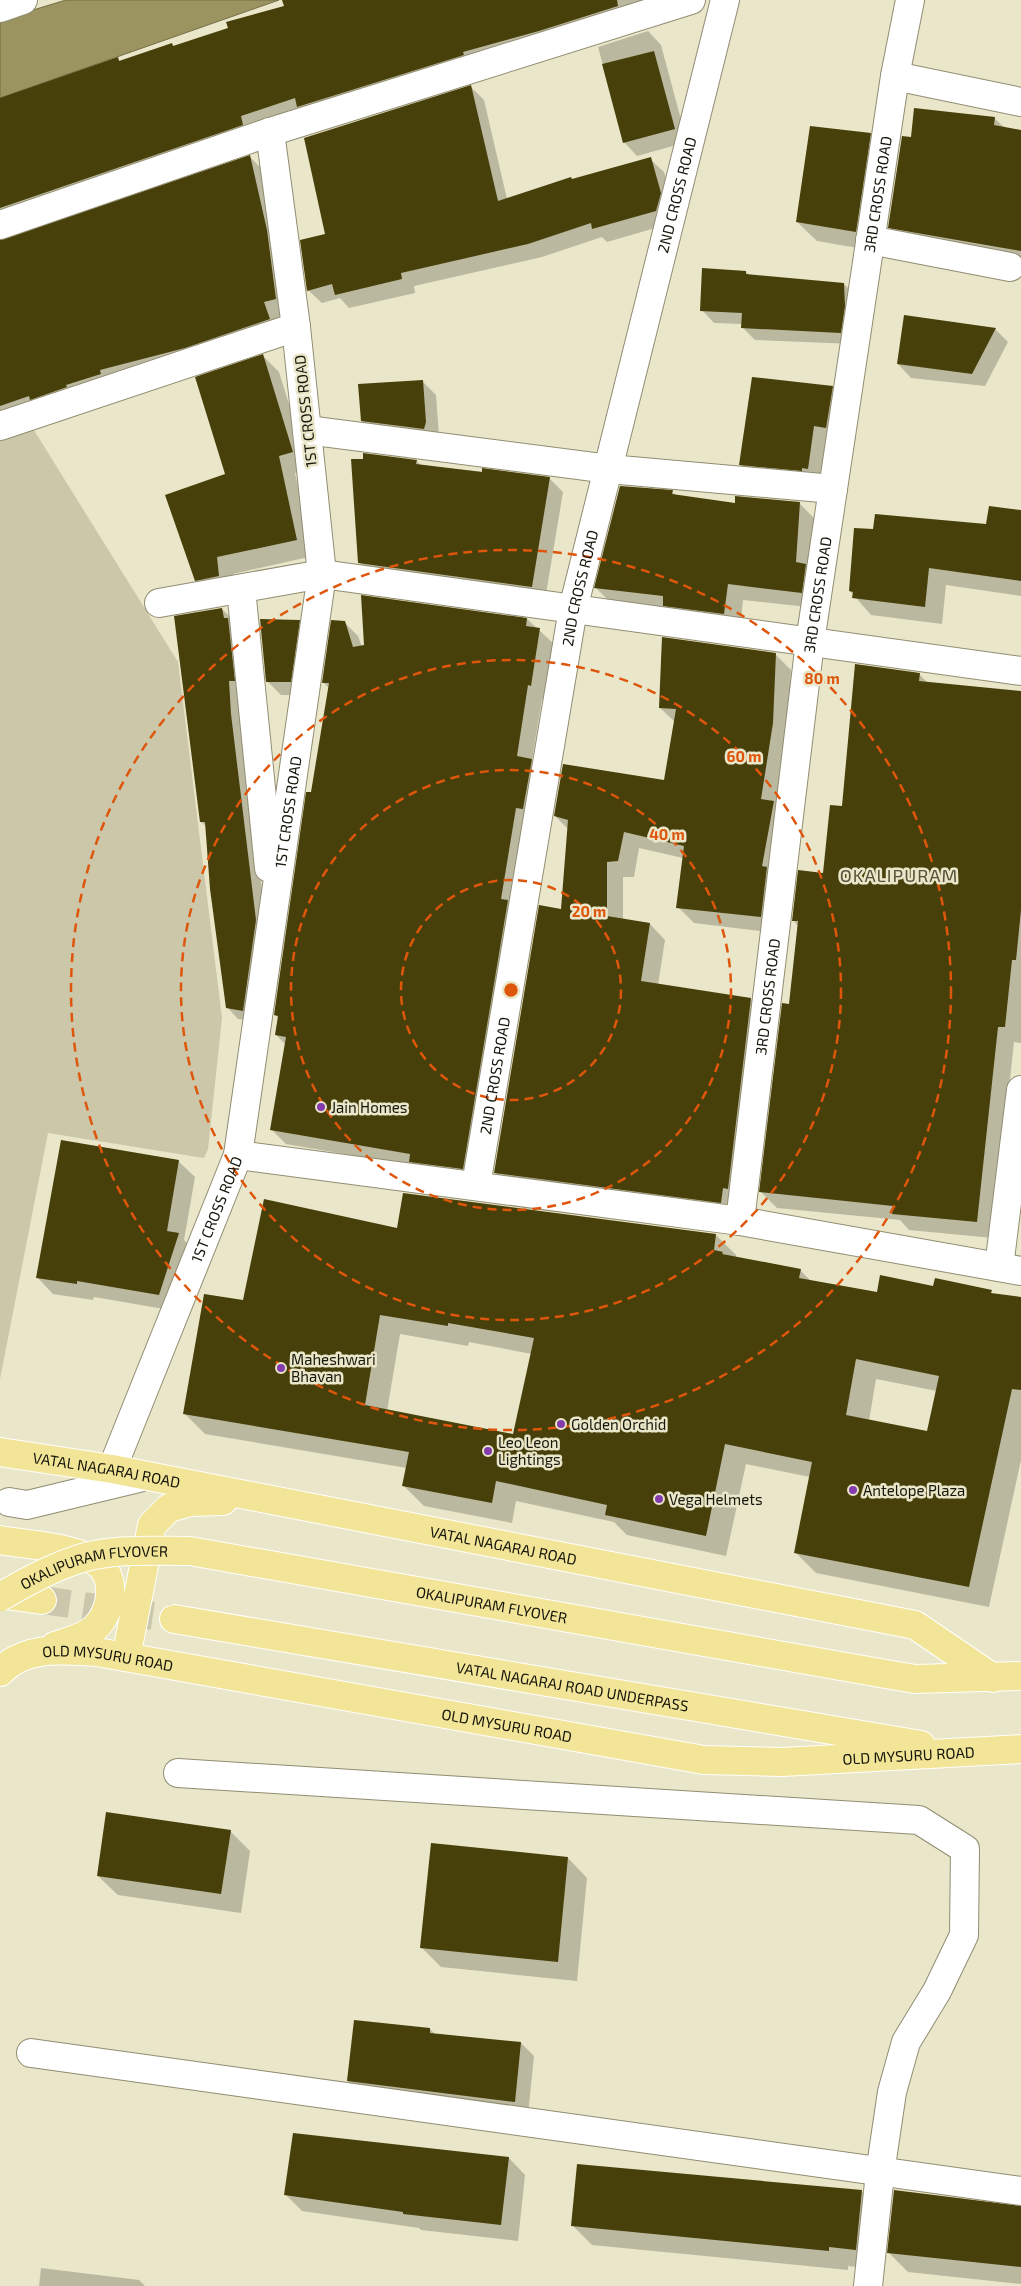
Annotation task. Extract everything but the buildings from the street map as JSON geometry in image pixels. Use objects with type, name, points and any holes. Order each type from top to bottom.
[{"type":"main road","name":"VATAL NAGARAJ ROAD","points":[[0,1452],[146,1476],[915,1625],[993,1678]]},
{"type":"main road","points":[[126,1657],[152,1525],[170,1508],[190,1502],[278,1502]]},
{"type":"main road","points":[[0,1540],[76,1553],[96,1561],[106,1573],[110,1586],[110,1601],[104,1617],[96,1628],[80,1638],[38,1652]]},
{"type":"main road","name":"OKALIPURAM FLYOVER","points":[[0,1595],[37,1575],[80,1558],[133,1550],[190,1551],[915,1679],[993,1678]]},
{"type":"main road","points":[[0,1595],[42,1600]]},
{"type":"main road","name":"VATAL NAGARAJ ROAD UNDERPASS","points":[[174,1619],[732,1711],[970,1753]]},
{"type":"main road","name":"OLD MYSURU ROAD","points":[[0,1672],[20,1658],[38,1652],[97,1652],[704,1760],[782,1762],[1021,1749]]},
{"type":"main road","points":[[993,1678],[1021,1676]]},
{"type":"street","points":[[0,8],[23,0]]},
{"type":"street","points":[[0,225],[270,132],[691,0]]},
{"type":"street","name":"2ND CROSS ROAD","points":[[476,1185],[573,609],[726,0]]},
{"type":"street","name":"3RD CROSS ROAD","points":[[740,1221],[810,642],[870,240],[910,0]]},
{"type":"street","points":[[896,76],[1021,102]]},
{"type":"street","name":"1ST CROSS ROAD","points":[[112,1470],[238,1155],[322,574],[296,327],[270,132]]},
{"type":"street","points":[[870,240],[1010,267]]},
{"type":"street","points":[[0,426],[296,327]]},
{"type":"street","points":[[307,430],[609,469],[833,489]]},
{"type":"street","points":[[159,603],[322,574],[1021,670]]},
{"type":"street","points":[[241,588],[273,912]]},
{"type":"street","points":[[238,1155],[740,1221],[1010,1269],[1021,1090]]},
{"type":"street","points":[[9,1502],[27,1505],[146,1476]]},
{"type":"street","points":[[178,1773],[919,1820],[965,1849],[964,1935],[937,1991],[906,2042],[892,2092],[880,2173],[868,2286]]},
{"type":"street","points":[[31,2053],[880,2173],[1021,2190]]},
{"type":"shaded area","points":[[66,0],[279,0],[0,98],[0,20]]},
{"type":"shaded area","points":[[32,427],[178,662],[222,1018],[208,1149],[204,1158],[48,1133],[0,1379],[0,438]]},
{"type":"tunnel","points":[[42,1600],[174,1619]]},
{"type":"place","name":"Jain Homes","points":[[321,1107]]},
{"type":"place","name":"Maheshwari Bhavan","points":[[281,1368]]},
{"type":"place","name":"Golden Orchid","points":[[561,1424]]},
{"type":"place","name":"Leo Leon Lightings","points":[[488,1451]]},
{"type":"place","name":"Antelope Plaza","points":[[853,1490]]},
{"type":"place","name":"Vega Helmets","points":[[659,1499]]},
{"type":"district","name":"OKALIPURAM","points":[[899,875]]}]
